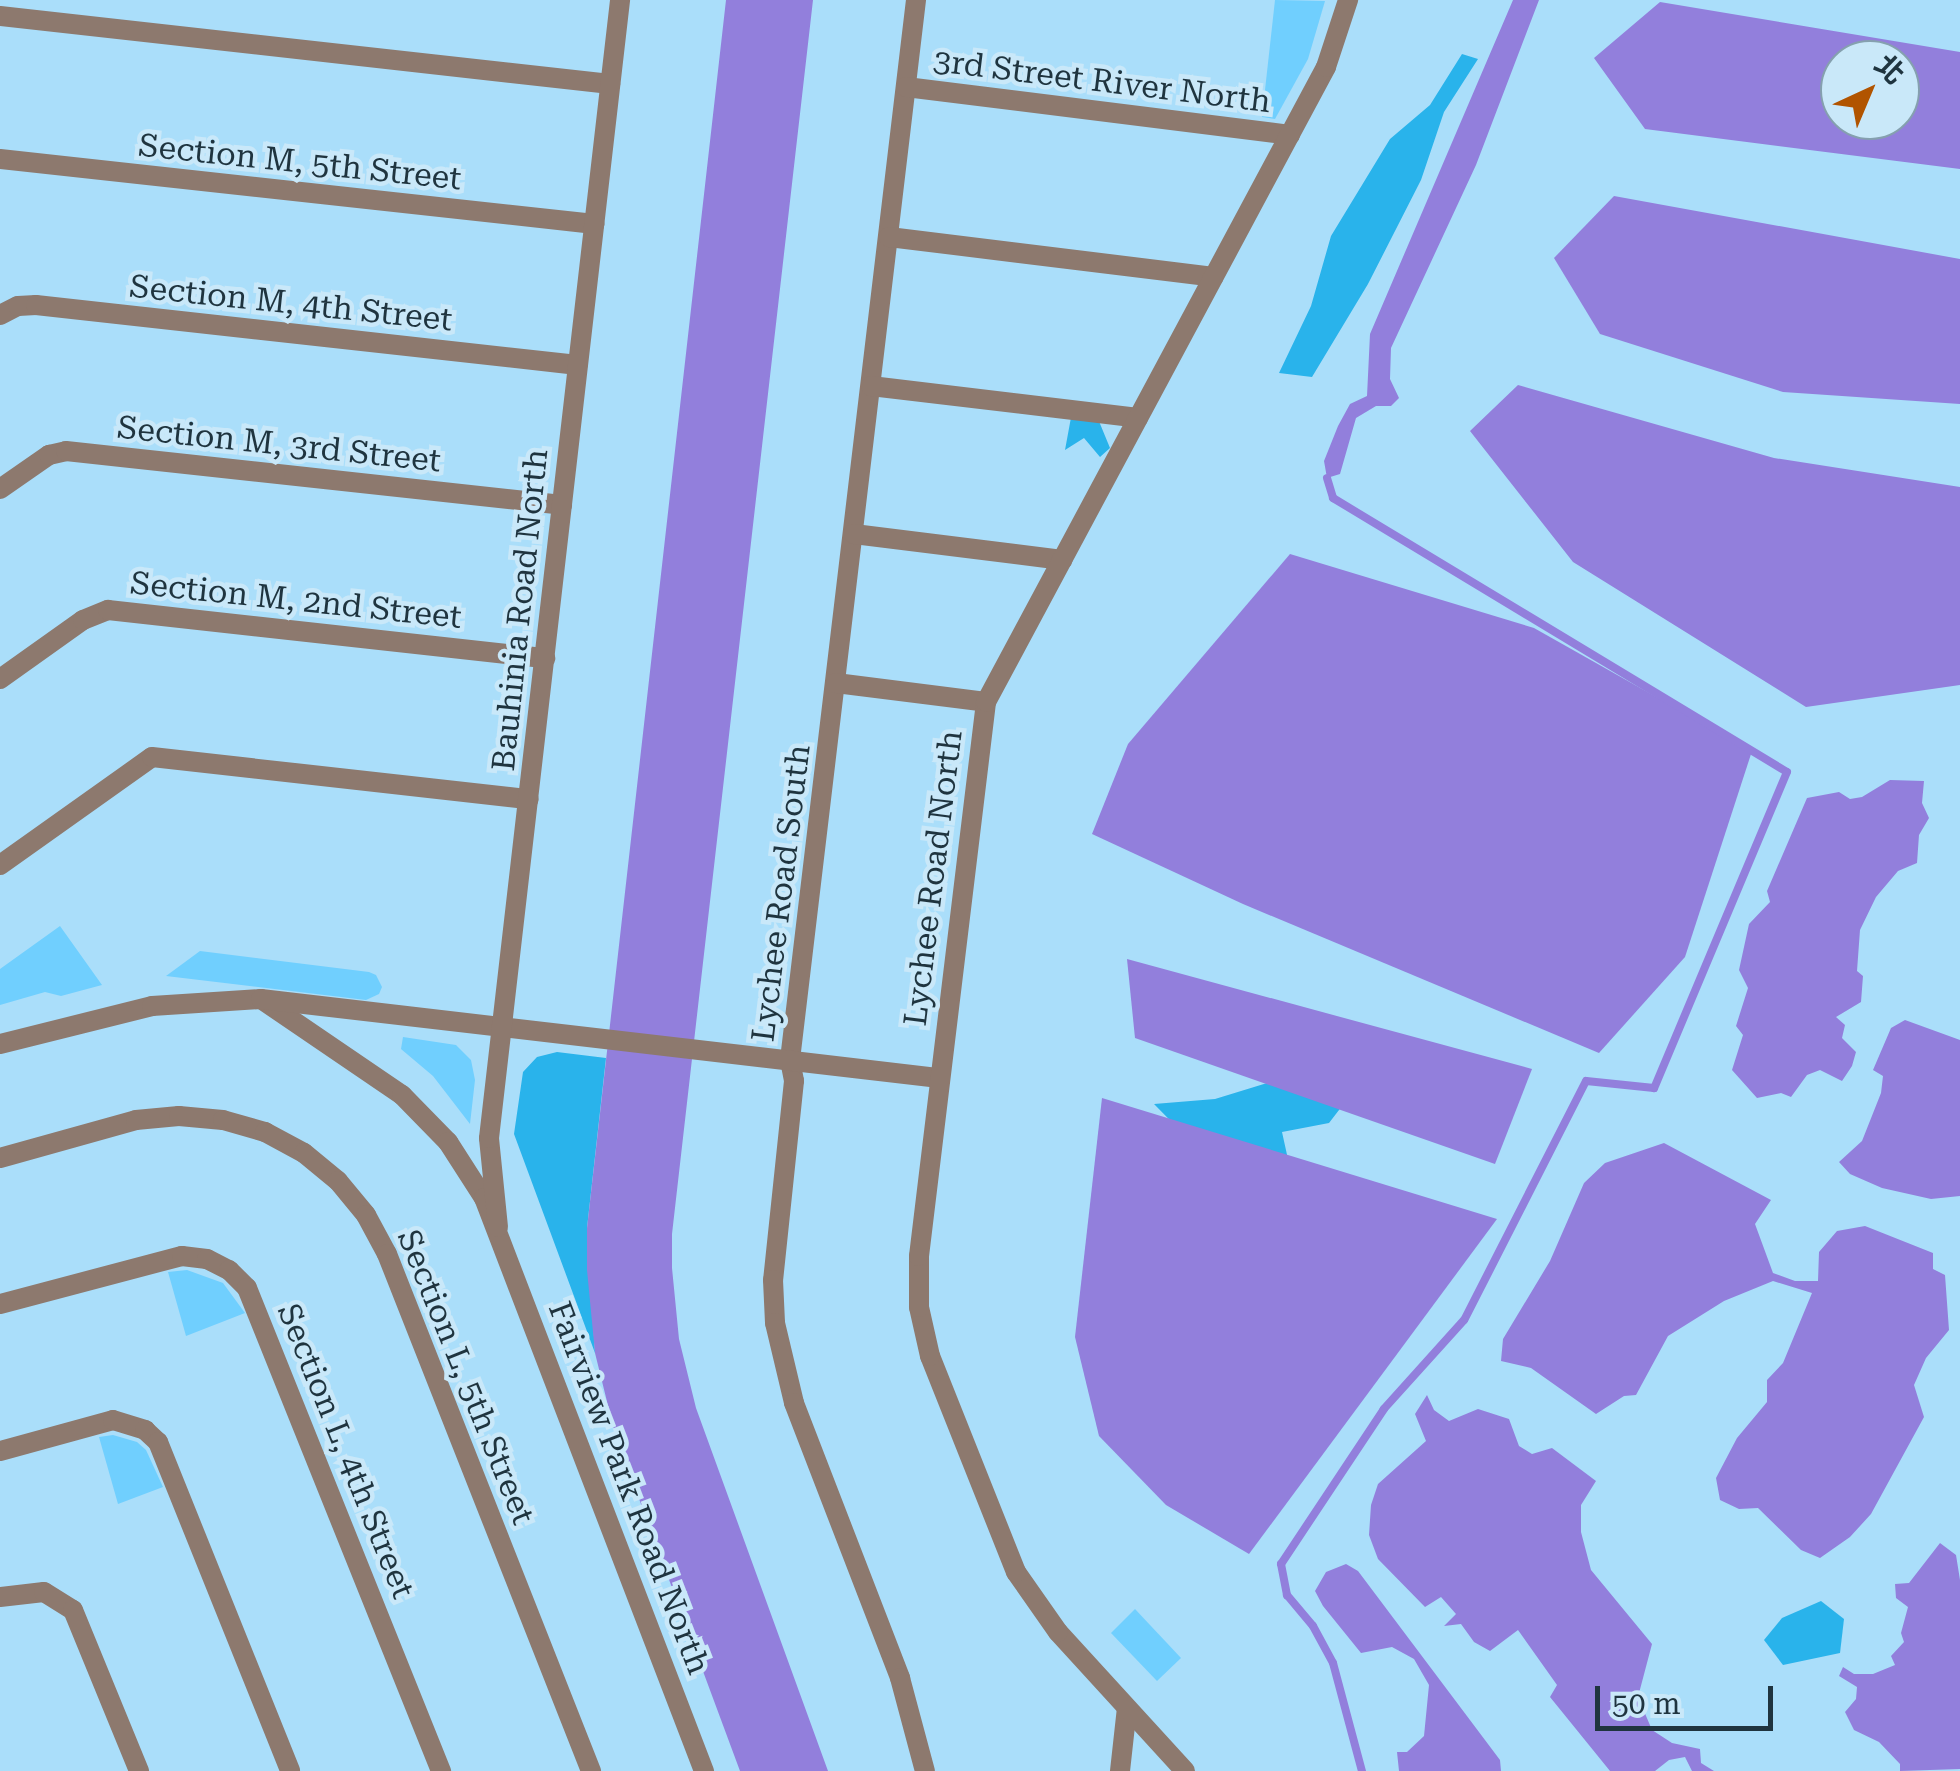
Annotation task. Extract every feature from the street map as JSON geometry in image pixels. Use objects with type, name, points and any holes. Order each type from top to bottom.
[{"type":"street","name":"Bauhinia Road North","points":[[498,1227],[489,1138],[620,0]]},
{"type":"street","name":"Lychee Road South","points":[[916,0],[790,1060],[794,1081],[772,1280],[783,1364],[900,1678],[925,1771]]},
{"type":"street","name":"Lychee Road North","points":[[1185,1771],[1050,1623],[1016,1572],[927,1344],[917,1281],[986,702],[1326,67],[1348,0]]},
{"type":"street","points":[[0,16],[610,84]]},
{"type":"street","name":"3rd Street River North","points":[[906,88],[1290,134]]},
{"type":"street","name":"Section M, 5th Street","points":[[0,158],[594,224]]},
{"type":"street","points":[[888,236],[1214,276]]},
{"type":"street","name":"Section M, 4th Street","points":[[0,315],[18,306],[36,305],[578,365]]},
{"type":"street","points":[[871,386],[1138,418]]},
{"type":"street","name":"Section M, 3rd Street","points":[[0,489],[49,455],[66,451],[562,505]]},
{"type":"street","points":[[854,534],[1062,560]]},
{"type":"street","name":"Section M, 2nd Street","points":[[0,679],[91,615],[108,610],[545,658]]},
{"type":"street","points":[[836,684],[986,702]]},
{"type":"street","points":[[0,865],[152,756],[529,799]]},
{"type":"street","points":[[0,1044],[152,1006],[260,999],[939,1078]]},
{"type":"street","points":[[260,999],[376,1074],[426,1118],[468,1169],[498,1227]]},
{"type":"street","name":"Section L, 5th Street","points":[[0,1158],[136,1120],[179,1116],[223,1120],[265,1132],[304,1153],[338,1181],[366,1215],[387,1254],[592,1771]]},
{"type":"street","name":"Fairview Park Road North","points":[[498,1227],[704,1771]]},
{"type":"street","name":"Section L, 4th Street","points":[[0,1304],[182,1256],[207,1259],[230,1270],[247,1288],[441,1771]]},
{"type":"street","points":[[0,1451],[113,1420],[130,1422],[158,1442],[290,1771]]},
{"type":"street","points":[[0,1597],[44,1592],[72,1610],[139,1771]]},
{"type":"street","points":[[1120,1771],[1127,1708]]},
{"type":"shaded area","points":[[726,0],[813,0],[672,1234],[672,1268],[679,1339],[696,1408],[828,1771],[740,1771],[615,1434],[595,1353],[587,1270],[587,1228]]},
{"type":"shaded area","points":[[1275,0],[1325,1],[1308,59],[1275,119],[1262,117]]},
{"type":"shaded area","points":[[1513,0],[1539,0],[1476,165],[1391,348],[1390,379],[1399,398],[1391,406],[1376,406],[1356,418],[1340,474],[1327,478],[1324,461],[1338,426],[1350,404],[1367,396],[1370,334]]},
{"type":"shaded area","points":[[1660,2],[1888,40],[1820,40],[1820,140],[1920,140],[1920,45],[1960,52],[1960,169],[1645,129],[1594,58]]},
{"type":"shaded area","points":[[1462,54],[1478,59],[1444,112],[1421,180],[1368,284],[1312,377],[1279,373],[1311,306],[1331,236],[1390,139],[1430,105]]},
{"type":"shaded area","points":[[1614,196],[1960,259],[1960,404],[1783,392],[1600,334],[1554,258]]},
{"type":"shaded area","points":[[1518,385],[1774,458],[1960,487],[1960,685],[1806,707],[1573,562],[1470,431]]},
{"type":"shaded area","points":[[1072,412],[1096,414],[1110,448],[1100,457],[1084,438],[1065,450]]},
{"type":"shaded area","points":[[1290,554],[1534,628],[1752,751],[1685,957],[1599,1053],[1243,904],[1092,834],[1128,744]]},
{"type":"shaded area","points":[[1890,780],[1924,781],[1922,803],[1929,818],[1919,835],[1917,863],[1898,871],[1876,897],[1860,930],[1857,971],[1863,976],[1861,1002],[1836,1017],[1845,1025],[1842,1038],[1856,1052],[1852,1066],[1842,1081],[1820,1070],[1807,1075],[1791,1097],[1781,1093],[1757,1098],[1732,1070],[1743,1035],[1736,1026],[1748,988],[1739,970],[1749,924],[1770,902],[1767,891],[1807,798],[1839,792],[1850,799],[1862,797]]},
{"type":"shaded area","points":[[60,926],[102,985],[61,996],[45,992],[0,1005],[0,969]]},
{"type":"shaded area","points":[[200,951],[369,972],[376,975],[382,987],[379,994],[366,1000],[166,976]]},
{"type":"shaded area","points":[[1127,959],[1532,1069],[1495,1164],[1135,1038]]},
{"type":"shaded area","points":[[1905,1020],[1960,1040],[1960,1196],[1931,1199],[1882,1188],[1850,1174],[1839,1162],[1862,1141],[1881,1093],[1883,1076],[1873,1070],[1891,1028]]},
{"type":"shaded area","points":[[403,1037],[456,1045],[471,1060],[475,1080],[470,1124],[433,1076],[401,1049]]},
{"type":"shaded area","points":[[557,1052],[606,1058],[587,1228],[595,1353],[514,1134],[523,1072],[537,1057]]},
{"type":"shaded area","points":[[1322,1066],[1369,1071],[1329,1123],[1282,1132],[1293,1182],[1220,1171],[1154,1104],[1215,1099]]},
{"type":"shaded area","points":[[1102,1098],[1497,1219],[1249,1554],[1166,1505],[1099,1436],[1075,1337]]},
{"type":"shaded area","points":[[1664,1143],[1771,1200],[1755,1224],[1773,1273],[1795,1281],[1818,1281],[1819,1252],[1837,1231],[1865,1226],[1933,1253],[1933,1269],[1945,1275],[1949,1330],[1926,1358],[1914,1385],[1924,1417],[1871,1514],[1850,1537],[1820,1558],[1801,1550],[1758,1508],[1739,1509],[1720,1500],[1716,1478],[1737,1438],[1767,1402],[1767,1380],[1783,1363],[1812,1293],[1773,1281],[1724,1301],[1668,1336],[1636,1395],[1624,1396],[1596,1414],[1531,1368],[1501,1361],[1503,1339],[1550,1261],[1584,1183],[1605,1163]]},
{"type":"shaded area","points":[[187,1270],[223,1283],[245,1313],[186,1336],[168,1272]]},
{"type":"shaded area","points":[[1427,1395],[1434,1410],[1449,1421],[1478,1409],[1509,1419],[1519,1446],[1532,1454],[1552,1448],[1596,1481],[1581,1505],[1581,1532],[1591,1570],[1652,1644],[1638,1697],[1652,1730],[1672,1743],[1700,1749],[1701,1763],[1714,1771],[1692,1771],[1685,1757],[1669,1760],[1655,1771],[1610,1771],[1550,1697],[1557,1685],[1518,1630],[1490,1651],[1474,1642],[1461,1624],[1444,1626],[1456,1614],[1441,1597],[1425,1607],[1378,1559],[1369,1535],[1371,1505],[1378,1484],[1426,1441],[1415,1414]]},
{"type":"shaded area","points":[[113,1435],[137,1442],[146,1450],[163,1487],[118,1504],[99,1437]]},
{"type":"shaded area","points":[[1940,1543],[1956,1555],[1960,1580],[1960,1769],[1900,1771],[1900,1764],[1879,1742],[1854,1730],[1845,1712],[1856,1699],[1857,1687],[1839,1676],[1843,1667],[1854,1674],[1873,1674],[1895,1665],[1891,1656],[1904,1642],[1901,1633],[1908,1607],[1896,1598],[1895,1584],[1909,1583]]},
{"type":"shaded area","points":[[1346,1564],[1358,1571],[1500,1760],[1501,1771],[1399,1771],[1397,1752],[1407,1752],[1424,1736],[1429,1685],[1414,1659],[1392,1647],[1361,1653],[1323,1606],[1315,1591],[1326,1572]]},
{"type":"shaded area","points":[[1821,1601],[1844,1619],[1840,1653],[1783,1665],[1764,1640],[1782,1618]]},
{"type":"shaded area","points":[[1135,1609],[1181,1658],[1157,1681],[1111,1633]]},
{"type":"waterway","points":[[1327,478],[1333,498],[1787,772],[1654,1088],[1586,1081],[1464,1320],[1384,1409],[1281,1564],[1287,1595],[1313,1626],[1333,1663],[1362,1771]]}]
